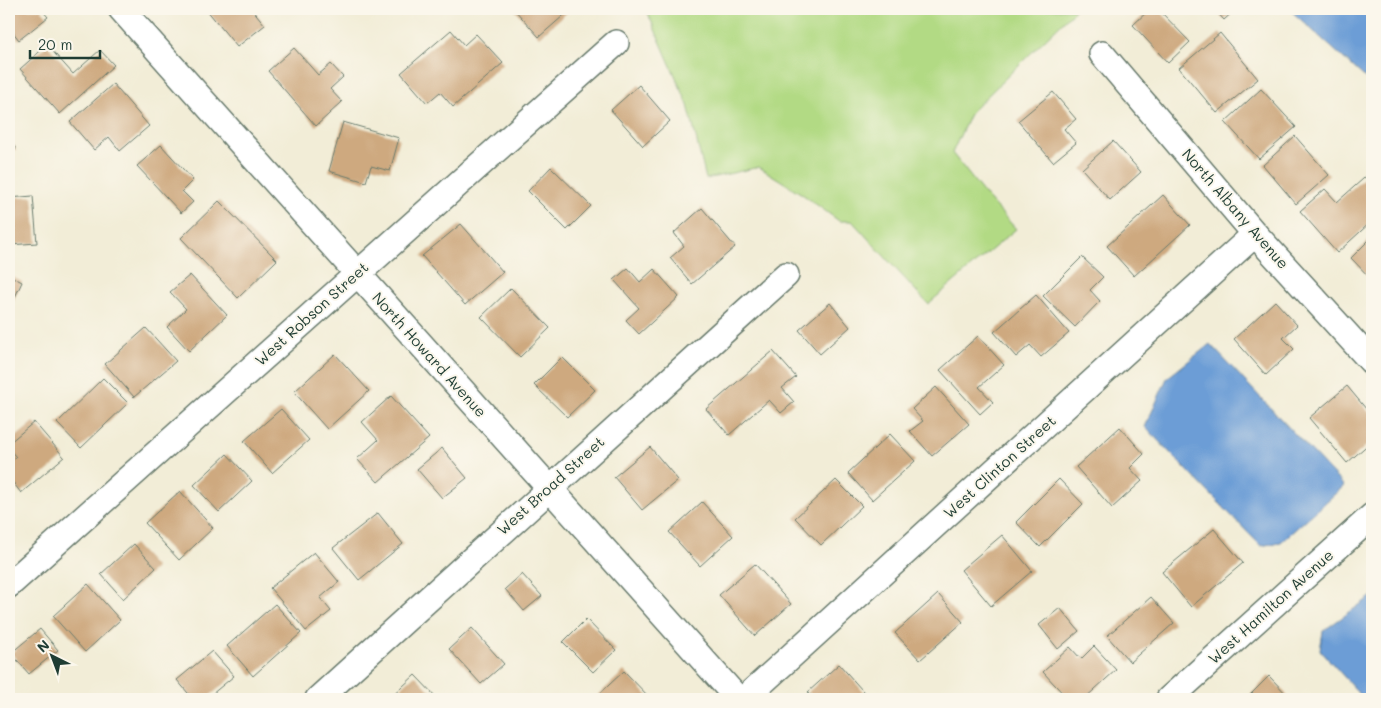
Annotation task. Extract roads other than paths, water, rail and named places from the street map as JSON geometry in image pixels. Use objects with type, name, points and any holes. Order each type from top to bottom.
[{"type":"street","name":"North Howard Avenue","points":[[121,9],[548,489],[738,699]]},
{"type":"street","name":"West Robson Street","points":[[9,585],[616,43]]},
{"type":"street","name":"North Albany Avenue","points":[[1102,54],[1255,234],[1370,355]]},
{"type":"street","name":"West Clinton Street","points":[[744,699],[1255,234]]},
{"type":"street","name":"West Broad Street","points":[[318,699],[786,274]]},
{"type":"street","name":"West Hamilton Avenue","points":[[1170,699],[1372,516]]},
{"type":"water","points":[[1289,9],[1372,9],[1372,84]]},
{"type":"water","points":[[1210,344],[1344,486],[1281,542],[1261,546],[1145,427],[1167,378]]},
{"type":"water","points":[[1372,596],[1372,699],[1364,699],[1320,650],[1323,631]]}]
